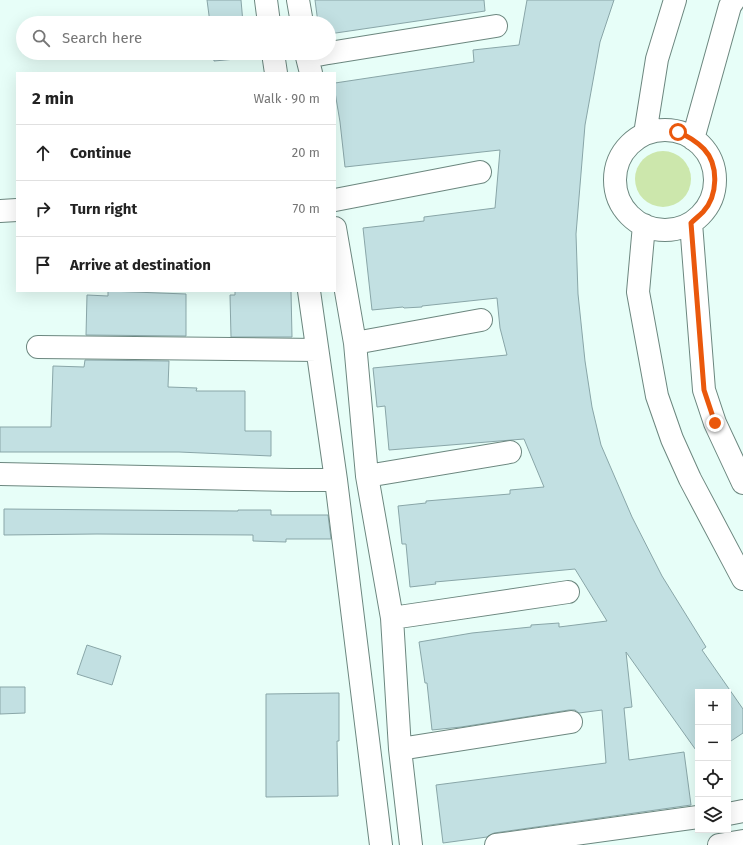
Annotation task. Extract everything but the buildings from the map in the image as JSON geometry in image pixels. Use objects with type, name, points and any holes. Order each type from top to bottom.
[{"type":"street","points":[[266,0],[268,16]]},
{"type":"street","points":[[298,0],[301,16]]},
{"type":"street","points":[[645,134],[657,59],[675,0]]},
{"type":"street","points":[[693,139],[730,6],[734,0]]},
{"type":"street","points":[[336,54],[496,26]]},
{"type":"street","points":[[275,60],[276,72]]},
{"type":"street","points":[[661,130],[678,132],[693,139],[705,150],[713,165],[715,181],[712,197],[704,212],[691,223],[676,229],[660,230],[644,225],[630,216],[620,203],[615,188],[615,171],[621,156],[631,143],[645,134],[661,130]]},
{"type":"street","points":[[336,200],[480,172]]},
{"type":"street","points":[[0,211],[16,210]]},
{"type":"street","points":[[691,223],[704,390],[715,423],[743,483]]},
{"type":"street","points":[[644,225],[638,292],[657,396],[672,439],[690,479],[743,579]]},
{"type":"street","points":[[336,234],[355,343],[367,476],[392,618],[400,749],[411,845]]},
{"type":"street","points":[[309,292],[336,480],[381,845]]},
{"type":"street","points":[[355,343],[481,320]]},
{"type":"street","points":[[38,347],[317,350]]},
{"type":"street","points":[[367,476],[510,452]]},
{"type":"street","points":[[0,474],[336,480]]},
{"type":"street","points":[[392,618],[568,592]]},
{"type":"street","points":[[400,749],[572,722]]},
{"type":"street","points":[[731,813],[743,811]]},
{"type":"street","points":[[496,845],[695,817]]},
{"type":"street","points":[[719,845],[743,841]]},
{"type":"green space","points":[[663,151],[674,153],[683,159],[689,168],[691,179],[689,190],[683,199],[674,205],[663,207],[652,205],[643,199],[637,190],[635,179],[637,168],[643,159],[652,153]]},
{"type":"route","points":[[678,132],[693,139],[705,150],[713,165],[715,181],[712,197],[704,212],[691,223],[704,390],[715,423]]}]
